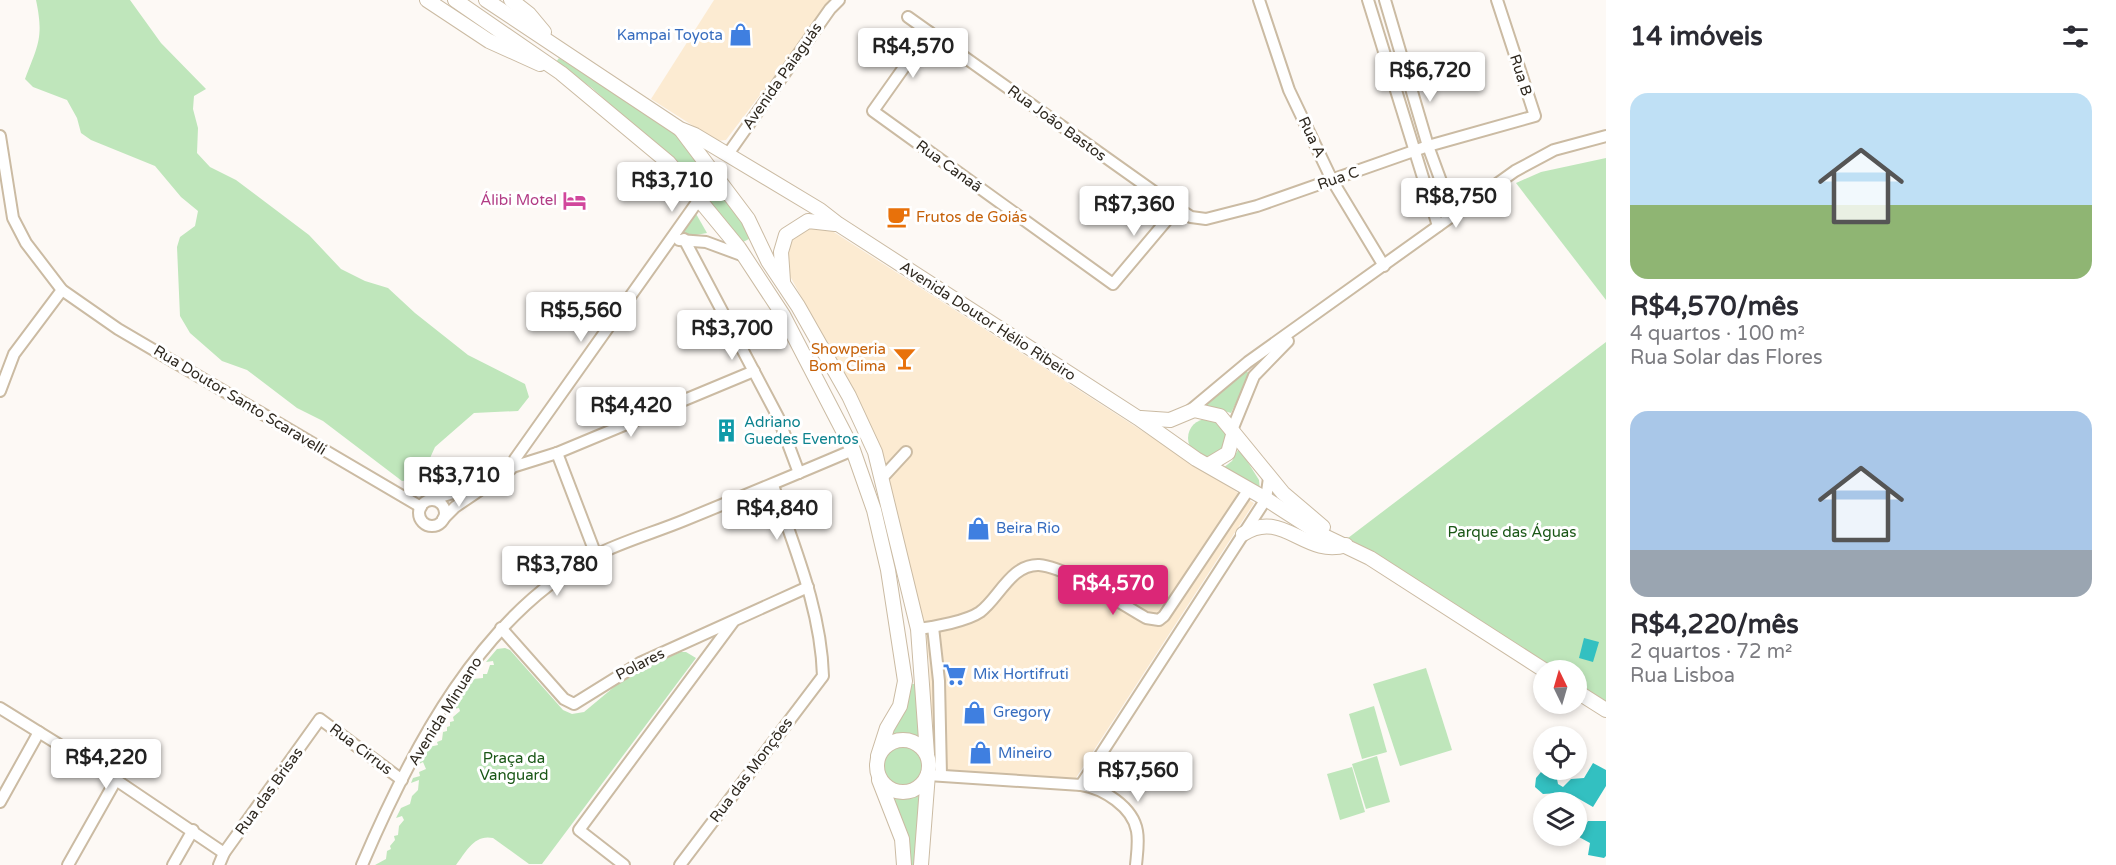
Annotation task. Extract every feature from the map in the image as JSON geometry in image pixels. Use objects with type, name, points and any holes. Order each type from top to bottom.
[{"type":"main road","points":[[427,0],[489,41],[561,73]]},
{"type":"main road","points":[[455,0],[561,73],[669,163],[700,198],[744,256],[783,315],[853,450],[874,510],[888,570],[904,665],[903,695],[885,734],[878,756],[878,775],[902,839],[904,865]]},
{"type":"main road","points":[[486,0],[680,129],[731,193],[849,396],[875,452],[918,629],[931,768],[921,865]]},
{"type":"main road","points":[[511,0],[529,14],[553,43]]},
{"type":"main road","name":"Avenida Doutor Hélio Ribeiro","points":[[680,129],[733,157],[820,210],[838,224],[1208,465],[1320,534],[1346,545]]},
{"type":"main road","points":[[783,283],[782,244],[793,228],[808,221],[838,224]]},
{"type":"main road","name":"Avenida Doutor Hélio Ribeiro","points":[[1138,418],[1160,421],[1203,410],[1220,416],[1269,478],[1297,506],[1346,545],[1533,663]]},
{"type":"main road","points":[[1179,446],[1178,431],[1184,415]]},
{"type":"main road","points":[[1208,465],[1228,453],[1232,433]]},
{"type":"main road","points":[[1243,534],[1263,524],[1329,548],[1346,545]]},
{"type":"main road","points":[[1587,698],[1606,710]]},
{"type":"main road","points":[[878,756],[888,744],[902,740],[917,743],[931,768]]},
{"type":"main road","points":[[878,775],[889,789],[906,792],[921,784],[931,768]]},
{"type":"street","name":"Avenida Paiaguás","points":[[733,157],[830,9],[839,0]]},
{"type":"street","name":"Rua A","points":[[1259,0],[1289,90],[1332,180],[1384,266]]},
{"type":"street","points":[[1368,0],[1438,226]]},
{"type":"street","points":[[1385,0],[1428,146],[1453,214]]},
{"type":"street","name":"Rua B","points":[[1497,0],[1535,116]]},
{"type":"street","name":"Rua João Bastos","points":[[908,17],[1177,208]]},
{"type":"street","name":"Rua Canaã","points":[[929,32],[873,111],[1113,284],[1177,208]]},
{"type":"street","name":"Rua C","points":[[1177,208],[1191,217],[1206,219],[1257,206],[1428,146],[1535,116]]},
{"type":"street","name":"Rua Doutor Santo Scaravelli","points":[[0,136],[13,218],[26,243],[62,290],[118,329],[421,507]]},
{"type":"street","points":[[1184,415],[1239,368],[1515,171],[1554,150],[1606,136]]},
{"type":"street","points":[[0,182],[8,192]]},
{"type":"street","points":[[700,198],[509,466],[436,525],[428,525],[419,516],[421,507],[431,500],[465,489],[509,466],[557,453],[754,371]]},
{"type":"street","points":[[670,243],[684,239],[706,242],[744,256]]},
{"type":"street","points":[[684,239],[778,417],[799,474]]},
{"type":"street","points":[[0,391],[14,354],[62,290]]},
{"type":"street","points":[[1232,433],[1254,376],[1307,321]]},
{"type":"street","name":"Avenida Minuano","points":[[362,865],[402,780],[461,681],[501,628],[549,585],[596,555],[773,485],[853,450]]},
{"type":"street","points":[[882,478],[906,452]]},
{"type":"street","points":[[557,453],[596,555]]},
{"type":"street","points":[[1080,785],[1266,499],[1269,478]]},
{"type":"street","points":[[773,485],[808,587]]},
{"type":"street","points":[[918,629],[933,627],[979,613],[1008,581],[1024,568],[1040,566],[1077,580],[1146,618],[1159,620],[1164,616],[1249,489]]},
{"type":"street","points":[[431,500],[442,505],[445,512],[443,519]]},
{"type":"street","name":"Polares","points":[[501,628],[564,699],[574,704],[640,663],[808,587]]},
{"type":"street","name":"Rua das Monções","points":[[680,865],[823,676],[822,642],[808,587]]},
{"type":"street","points":[[624,865],[579,830],[733,622]]},
{"type":"street","points":[[933,627],[939,681],[931,768],[1080,785],[1105,792],[1131,818],[1138,833],[1136,865]]},
{"type":"street","points":[[0,708],[116,780],[224,853]]},
{"type":"street","name":"Rua Cirrus","points":[[320,719],[402,780]]},
{"type":"street","name":"Rua das Brisas","points":[[219,865],[224,853],[320,719]]},
{"type":"street","points":[[0,802],[39,732]]},
{"type":"street","points":[[68,865],[116,780]]},
{"type":"street","points":[[173,865],[193,830]]},
{"type":"shaded area","points":[[714,0],[832,0],[726,140],[717,141],[651,99]]},
{"type":"shaded area","points":[[823,225],[1254,503],[1074,781],[932,769],[929,661],[898,515],[870,424],[784,265],[790,239],[808,227]]},
{"type":"green space","points":[[36,0],[130,0],[161,43],[206,89],[194,96],[193,109],[198,128],[197,153],[210,167],[236,180],[309,235],[341,269],[365,281],[388,288],[415,313],[468,355],[525,384],[529,397],[518,411],[474,413],[435,447],[426,467],[413,480],[402,481],[323,421],[297,408],[247,370],[222,361],[190,333],[180,316],[177,247],[180,237],[195,226],[198,211],[181,197],[155,166],[91,140],[81,133],[77,118],[67,100],[33,87],[25,79],[38,41],[39,24]]},
{"type":"green space","points":[[559,58],[641,110],[679,138],[714,179],[751,238],[739,244],[672,159],[592,88],[556,62]]},
{"type":"green space","points":[[1606,158],[1606,300],[1516,183],[1541,172]]},
{"type":"green space","points":[[695,212],[707,233],[679,238],[677,235]]},
{"type":"green space","name":"Parque das Águas","points":[[1606,342],[1606,703],[1587,690],[1587,660],[1541,660],[1348,538]]},
{"type":"green space","points":[[1246,371],[1250,374],[1231,413],[1205,405]]},
{"type":"green space","points":[[1207,419],[1221,424],[1226,438],[1221,452],[1207,457],[1193,452],[1188,438],[1193,424]]},
{"type":"green space","points":[[1239,448],[1259,480],[1260,490],[1223,468],[1232,461]]},
{"type":"green space","name":"Praça da Vanguard","points":[[497,649],[510,650],[563,710],[572,714],[584,712],[626,677],[680,652],[686,652],[696,658],[542,864],[529,864],[493,838],[486,837],[471,845],[456,865],[375,865],[386,859],[387,851],[391,849],[390,846],[395,840],[394,836],[398,835],[399,826],[404,820],[402,816],[396,818],[401,808],[410,804],[412,796],[418,790],[419,780],[411,783],[413,778],[420,776],[419,772],[426,769],[423,762],[419,764],[429,747],[438,745],[437,742],[442,740],[443,732],[447,731],[450,722],[454,721],[453,717],[460,711],[459,708],[453,709],[473,679],[483,678],[483,674],[487,674],[490,665],[494,665],[493,661],[486,662]]},
{"type":"green space","points":[[1426,668],[1452,750],[1400,766],[1373,684]]},
{"type":"green space","points":[[909,684],[915,684],[921,742],[912,737],[903,736],[884,743]]},
{"type":"green space","points":[[1374,706],[1387,752],[1362,759],[1349,714]]},
{"type":"green space","points":[[903,744],[918,751],[925,766],[918,781],[903,788],[888,781],[881,766],[888,751]]},
{"type":"green space","points":[[1377,756],[1390,802],[1366,809],[1352,764]]},
{"type":"green space","points":[[1352,767],[1365,812],[1340,820],[1327,774]]},
{"type":"green space","points":[[923,789],[918,865],[907,865],[888,792],[910,796]]},
{"type":"water","points":[[1584,638],[1599,642],[1593,662],[1579,658]]},
{"type":"water","points":[[1593,763],[1606,770],[1606,786],[1593,807],[1587,804],[1587,792],[1541,792],[1535,787],[1536,780],[1557,780],[1558,784],[1563,787],[1570,780],[1587,780],[1587,773]]},
{"type":"water","points":[[1606,821],[1606,856],[1604,858],[1588,855],[1590,843],[1587,841],[1587,823]]},
{"type":"place","name":"Kampai Toyota","points":[[741,35]]},
{"type":"place","name":"Álibi Motel","points":[[575,200]]},
{"type":"place","name":"Frutos de Goiás","points":[[898,217]]},
{"type":"place","name":"Showperia Bom Clima","points":[[904,358]]},
{"type":"place","name":"Adriano Guedes Eventos","points":[[726,431]]},
{"type":"place","name":"Beira Rio","points":[[978,528]]},
{"type":"place","name":"Mix Hortifruti","points":[[955,674]]},
{"type":"place","name":"Gregory","points":[[975,712]]},
{"type":"place","name":"Mineiro","points":[[980,753]]}]
